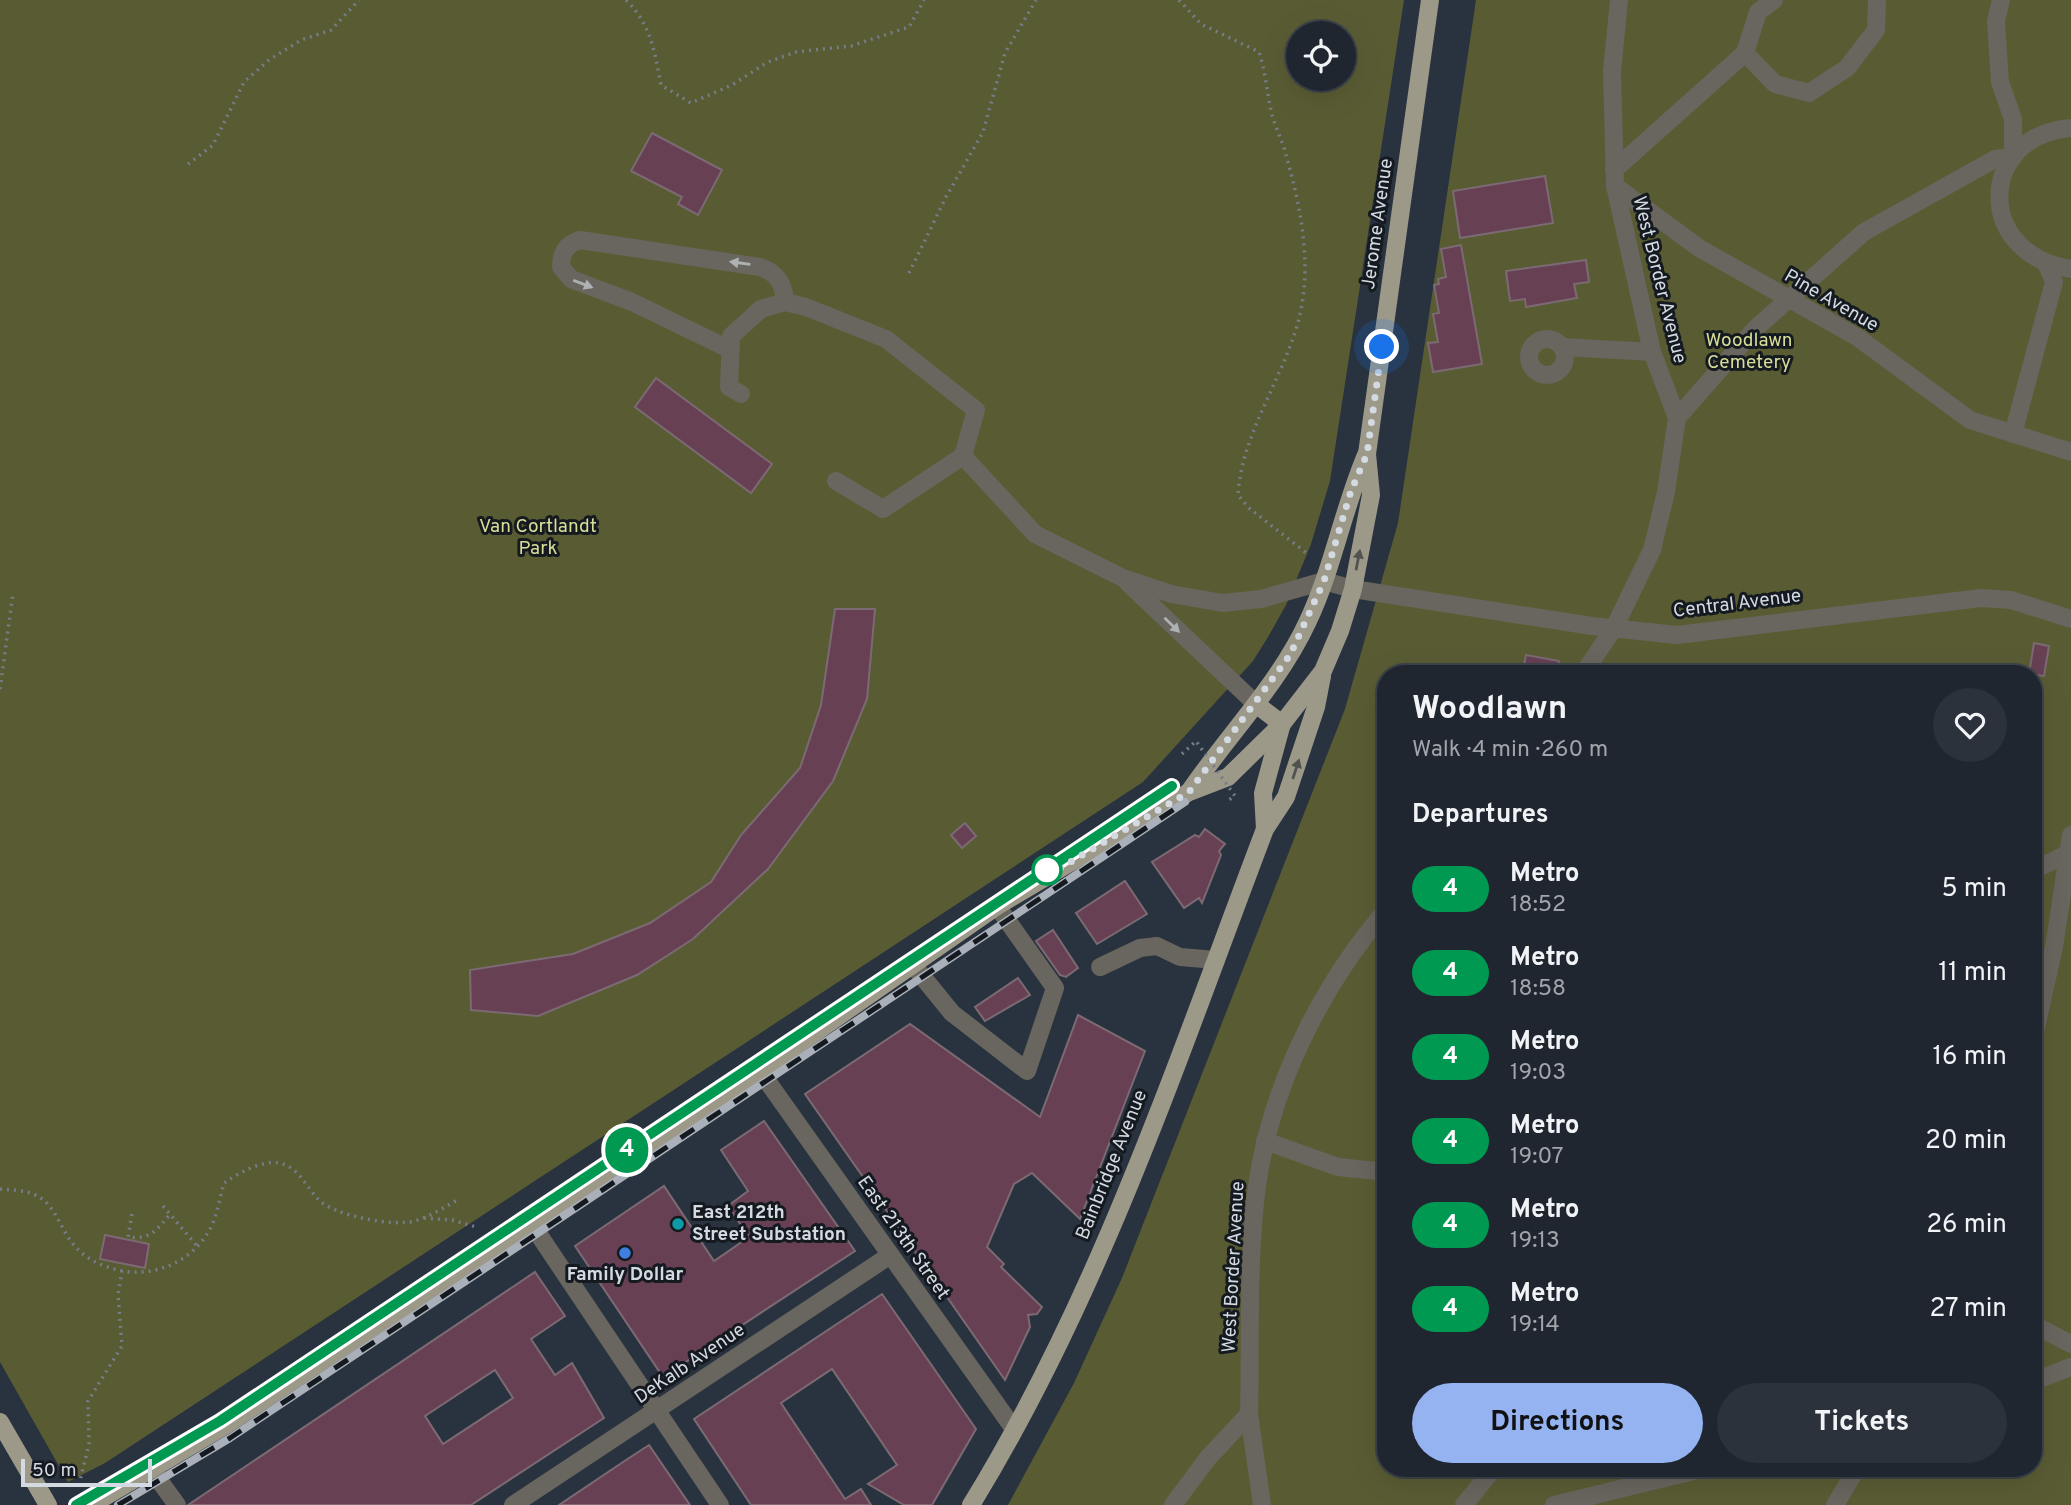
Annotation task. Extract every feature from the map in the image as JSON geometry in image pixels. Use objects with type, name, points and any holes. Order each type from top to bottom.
[{"type":"main road","name":"Jerome Avenue","points":[[91,1505],[226,1425],[760,1071],[997,906],[1189,792],[1228,776],[1282,724],[1323,671],[1340,631],[1353,589],[1371,495],[1367,454],[1430,0]]},
{"type":"main road","name":"Jerome Avenue","points":[[1189,792],[1290,655],[1324,581],[1351,491],[1367,454]]},
{"type":"main road","name":"Bainbridge Avenue","points":[[971,1505],[1068,1326],[1147,1140],[1265,829],[1286,797],[1315,707],[1323,671]]},
{"type":"main road","points":[[1256,704],[1282,724]]},
{"type":"main road","name":"Bainbridge Avenue","points":[[1265,829],[1263,793],[1282,724]]},
{"type":"main road","points":[[0,1422],[48,1505]]},
{"type":"street","name":"West Border Avenue","points":[[1589,665],[1614,628],[1651,550],[1666,492],[1676,418],[1651,352],[1615,178],[1612,71],[1619,0]]},
{"type":"street","points":[[1615,178],[1745,53],[1758,12],[1774,0]]},
{"type":"street","points":[[1745,53],[1775,84],[1809,93],[1847,68],[1875,30],[1877,0]]},
{"type":"street","points":[[2001,0],[1996,21],[2000,82],[2013,119],[2013,157]]},
{"type":"street","points":[[2071,128],[2053,130],[2030,140],[2013,157],[2004,174],[1999,198],[2004,222],[2025,252],[2047,265],[2071,269]]},
{"type":"street","points":[[1676,418],[1756,328],[1864,232],[1995,159],[2013,157]]},
{"type":"street","name":"Pine Avenue","points":[[1615,178],[1699,248],[1857,337],[1970,420],[2071,453]]},
{"type":"street","points":[[731,350],[632,302],[571,279],[561,267],[564,251],[580,240],[760,267],[776,274],[784,292],[785,302]]},
{"type":"street","points":[[2013,434],[2054,282],[2047,265]]},
{"type":"street","points":[[741,394],[729,387],[731,337],[761,309],[785,302],[806,307],[886,340],[976,410],[963,456],[883,509],[836,481]]},
{"type":"street","points":[[1563,347],[1651,352]]},
{"type":"street","points":[[963,456],[1035,534],[1123,578],[1171,594],[1223,603],[1261,598],[1324,581]]},
{"type":"street","points":[[1123,578],[1256,704]]},
{"type":"street","name":"Central Avenue","points":[[1324,581],[1353,589],[1677,635],[1981,598],[2011,600],[2071,619]]},
{"type":"street","points":[[2042,865],[2070,847]]},
{"type":"street","points":[[2042,1001],[2054,947],[2070,847]]},
{"type":"street","points":[[913,965],[952,1013],[1027,1071],[1055,988],[997,906]]},
{"type":"street","name":"West Border Avenue","points":[[1262,1505],[1249,1414],[1252,1235],[1265,1141],[1301,1041],[1328,987],[1377,922]]},
{"type":"street","points":[[1100,967],[1140,948],[1157,946],[1180,957],[1216,960]]},
{"type":"street","name":"East 213th Street","points":[[760,1071],[1014,1429]]},
{"type":"street","points":[[1265,1141],[1338,1167],[1377,1171]]},
{"type":"street","points":[[531,1223],[720,1505]]},
{"type":"street","name":"DeKalb Avenue","points":[[513,1505],[889,1256]]},
{"type":"street","points":[[2042,1329],[2071,1344]]},
{"type":"street","points":[[2042,1378],[2071,1367]]},
{"type":"street","points":[[1173,1505],[1208,1458],[1249,1414]]},
{"type":"street","points":[[147,1472],[164,1505]]},
{"type":"street","points":[[147,1472],[177,1505]]},
{"type":"street","points":[[1464,1505],[1487,1477]]},
{"type":"street","points":[[1554,1505],[1669,1477]]},
{"type":"street","points":[[1835,1505],[1852,1477]]},
{"type":"path","points":[[188,164],[213,145],[244,82],[269,60],[301,40],[331,30],[359,0]]},
{"type":"path","points":[[626,0],[639,12],[652,38],[661,85],[691,103],[786,55],[851,46],[909,27],[923,1]]},
{"type":"path","points":[[909,273],[940,209],[983,132],[1005,53],[1036,0]]},
{"type":"path","points":[[1179,0],[1201,24],[1259,52],[1272,116],[1292,177],[1303,236],[1303,302],[1283,367],[1249,447],[1239,479],[1238,495],[1248,508],[1309,555]]},
{"type":"path","points":[[0,689],[13,593]]},
{"type":"path","points":[[1182,754],[1196,741],[1234,796],[1227,801]]},
{"type":"path","points":[[0,1189],[31,1193],[40,1198],[55,1211],[66,1234],[84,1255],[98,1264],[122,1271],[147,1272],[164,1269],[180,1261],[197,1246],[212,1224],[225,1183],[267,1164],[279,1163],[293,1169],[320,1201],[342,1214],[400,1222],[422,1218],[452,1220],[476,1227]]},
{"type":"path","points":[[422,1218],[459,1199]]},
{"type":"path","points":[[163,1206],[197,1246]]},
{"type":"path","points":[[132,1214],[128,1237],[140,1238],[150,1236],[170,1214]]},
{"type":"path","points":[[79,1485],[89,1444],[88,1401],[122,1346],[118,1311],[122,1271]]},
{"type":"green space","name":"Van Cortlandt Park","points":[[0,0],[1404,0],[1330,481],[1311,544],[1286,605],[1253,661],[1143,782],[105,1463],[68,1482],[0,1362]]},
{"type":"green space","name":"Woodlawn Cemetery","points":[[1476,0],[2071,0],[2071,1505],[1008,1505],[1074,1383],[1122,1278],[1345,709],[1398,523]]},
{"type":"building","points":[[652,133],[722,170],[698,215],[678,204],[682,197],[631,171]]},
{"type":"building","points":[[1545,176],[1553,223],[1460,238],[1453,191]]},
{"type":"building","points":[[1461,245],[1482,364],[1433,372],[1428,343],[1438,342],[1433,314],[1439,313],[1434,285],[1439,284],[1438,279],[1446,277],[1441,249]]},
{"type":"building","points":[[1586,260],[1589,282],[1574,284],[1577,298],[1526,307],[1525,299],[1510,301],[1506,271]]},
{"type":"building","points":[[656,378],[772,464],[751,493],[635,407]]},
{"type":"building","points":[[835,609],[875,609],[867,699],[833,781],[768,869],[693,939],[637,975],[538,1016],[471,1010],[470,970],[573,954],[650,923],[711,882],[741,835],[800,768],[821,705]]},
{"type":"building","points":[[2034,643],[2049,646],[2044,676],[2042,665],[2030,665]]},
{"type":"building","points":[[1526,655],[1559,661],[1558,665],[1524,665]]},
{"type":"building","points":[[965,823],[976,836],[962,848],[951,835]]},
{"type":"building","points":[[1205,829],[1225,844],[1219,851],[1221,855],[1202,903],[1199,898],[1184,908],[1152,862],[1195,835],[1199,837]]},
{"type":"building","points":[[1125,881],[1147,914],[1097,944],[1076,913]]},
{"type":"building","points":[[1053,930],[1078,968],[1066,977],[1060,975],[1036,941]]},
{"type":"building","points":[[1018,978],[1030,995],[985,1021],[975,1007]]},
{"type":"building","points":[[1078,1015],[1145,1051],[1080,1219],[1032,1173],[1014,1184],[987,1247],[1004,1264],[1001,1267],[1042,1307],[1037,1314],[1028,1315],[1030,1327],[1005,1380],[805,1094],[910,1024],[1040,1117]]},
{"type":"building","points":[[764,1121],[855,1251],[663,1377],[575,1246],[664,1186],[714,1261],[749,1237],[728,1206],[748,1191],[721,1150]]},
{"type":"building","points":[[105,1235],[149,1244],[145,1268],[100,1259]]},
{"type":"building","points":[[535,1272],[565,1316],[531,1339],[555,1375],[572,1363],[604,1418],[471,1505],[188,1505]],"holes":[[[495,1370],[513,1398],[443,1444],[425,1416]]]},
{"type":"building","points":[[882,1294],[976,1429],[932,1505],[904,1505],[868,1484],[897,1465],[832,1369],[781,1403],[845,1499],[861,1489],[871,1505],[751,1505],[694,1419]]},
{"type":"building","points":[[649,1445],[690,1505],[559,1505],[626,1460]]},
{"type":"railway","points":[[76,1505],[220,1421],[1172,786]]},
{"type":"railway","points":[[118,1505],[230,1438],[1185,802]]},
{"type":"metro line","name":"4","points":[[76,1505],[220,1421],[1172,786]]},
{"type":"place","name":"East 212th Street Substation","points":[[678,1224]]},
{"type":"place","name":"Family Dollar","points":[[625,1253]]},
{"type":"route","points":[[1047,870],[1045,877],[1189,792],[1212,757],[1256,704],[1290,655],[1308,621],[1324,581],[1351,491],[1367,454],[1382,347]]}]
